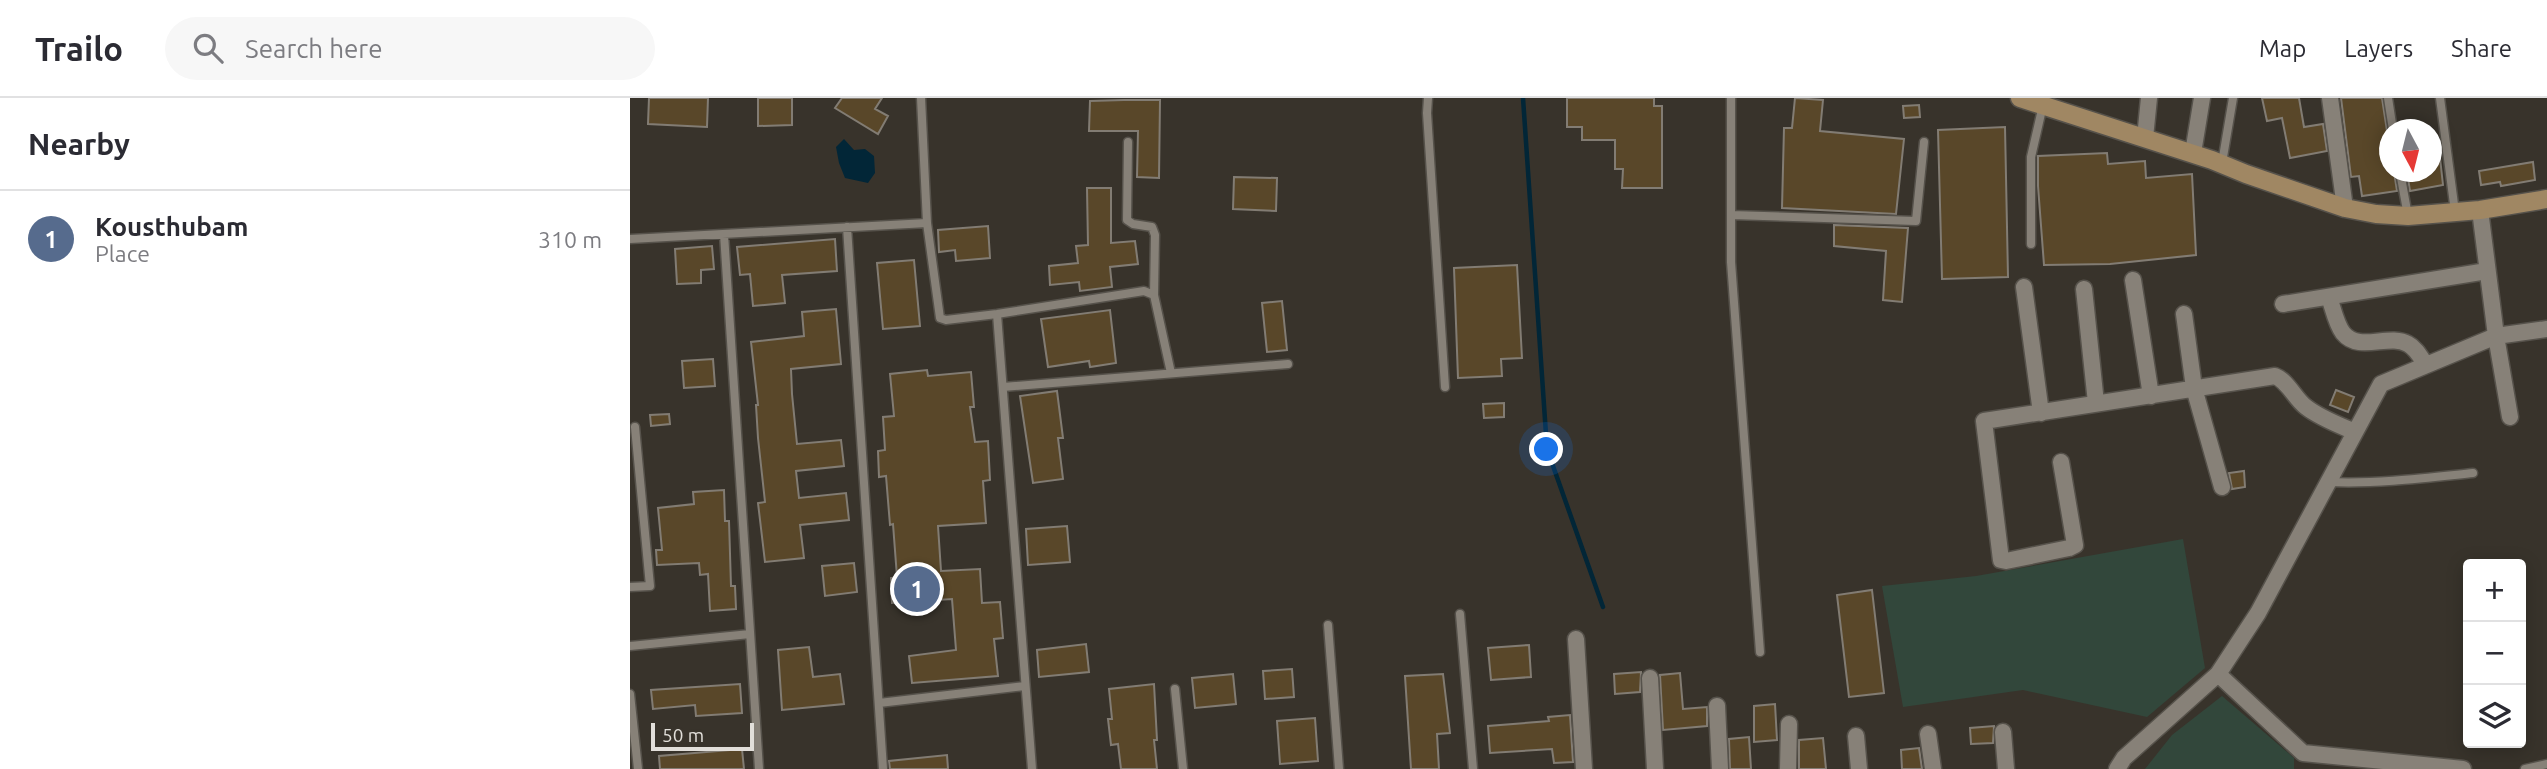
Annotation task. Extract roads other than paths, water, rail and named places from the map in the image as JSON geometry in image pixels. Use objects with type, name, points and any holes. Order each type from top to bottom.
[{"type":"main road","points":[[2020,98],[2051,104],[2345,208],[2376,214],[2408,216],[2480,210],[2547,199]]},
{"type":"street","points":[[2145,138],[2149,98]]},
{"type":"street","points":[[2193,153],[2202,98]]},
{"type":"street","points":[[2330,98],[2345,208]]},
{"type":"street","points":[[2480,210],[2496,336],[2510,417]]},
{"type":"street","points":[[2283,304],[2487,271]]},
{"type":"street","points":[[2133,280],[2151,396]]},
{"type":"street","points":[[2024,287],[2041,413]]},
{"type":"street","points":[[2084,289],[2096,403]]},
{"type":"street","points":[[2329,297],[2341,331],[2347,337],[2363,342],[2398,340],[2407,343],[2426,365]]},
{"type":"street","points":[[2184,314],[2194,388],[2222,487]]},
{"type":"street","points":[[2117,769],[2124,758],[2218,674],[2258,613],[2381,384],[2496,336],[2547,329]]},
{"type":"street","points":[[2060,462],[2075,545],[2006,562],[2001,560],[1984,421],[2275,376],[2310,410],[2355,432]]},
{"type":"street","points":[[1576,639],[1584,769]]},
{"type":"street","points":[[2218,674],[2303,761],[2463,769]]},
{"type":"street","points":[[1650,678],[1655,769]]},
{"type":"street","points":[[1717,706],[1720,769]]},
{"type":"street","points":[[1788,769],[1789,723]]},
{"type":"street","points":[[2003,732],[2006,769]]},
{"type":"street","points":[[1928,734],[1933,769]]},
{"type":"street","points":[[1856,736],[1859,769]]},
{"type":"lane","points":[[921,98],[927,223],[940,318],[946,320],[997,314],[1144,290],[1154,295]]},
{"type":"lane","points":[[1428,98],[1445,387]]},
{"type":"lane","points":[[1731,98],[1731,262],[1760,652]]},
{"type":"lane","points":[[2222,163],[2233,98]]},
{"type":"lane","points":[[2388,98],[2391,119]]},
{"type":"lane","points":[[2440,98],[2455,212]]},
{"type":"lane","points":[[2031,244],[2031,158],[2051,104]]},
{"type":"lane","points":[[1128,142],[1127,220],[1152,227],[1155,235],[1154,295],[1171,373]]},
{"type":"lane","points":[[1731,215],[1916,221],[1924,142]]},
{"type":"lane","points":[[2402,182],[2408,216]]},
{"type":"lane","points":[[630,239],[927,223]]},
{"type":"lane","points":[[847,227],[883,769]]},
{"type":"lane","points":[[723,234],[759,769]]},
{"type":"lane","points":[[997,314],[1032,769]]},
{"type":"lane","points":[[1003,387],[1288,364]]},
{"type":"lane","points":[[630,587],[650,586],[634,477],[635,427]]},
{"type":"lane","points":[[2329,482],[2403,481],[2473,473]]},
{"type":"lane","points":[[1460,614],[1473,769]]},
{"type":"lane","points":[[1328,625],[1339,769]]},
{"type":"lane","points":[[630,646],[750,634]]},
{"type":"lane","points":[[879,703],[1025,686]]},
{"type":"lane","points":[[1175,689],[1183,769]]},
{"type":"lane","points":[[630,694],[638,769]]},
{"type":"lane","points":[[2525,769],[2547,764]]},
{"type":"water","points":[[844,139],[854,150],[865,149],[874,156],[875,173],[868,183],[845,178],[836,147]]},
{"type":"waterway","points":[[1523,98],[1547,449],[1603,607]]},
{"type":"place","name":"Kousthubam","points":[[917,589]]}]
